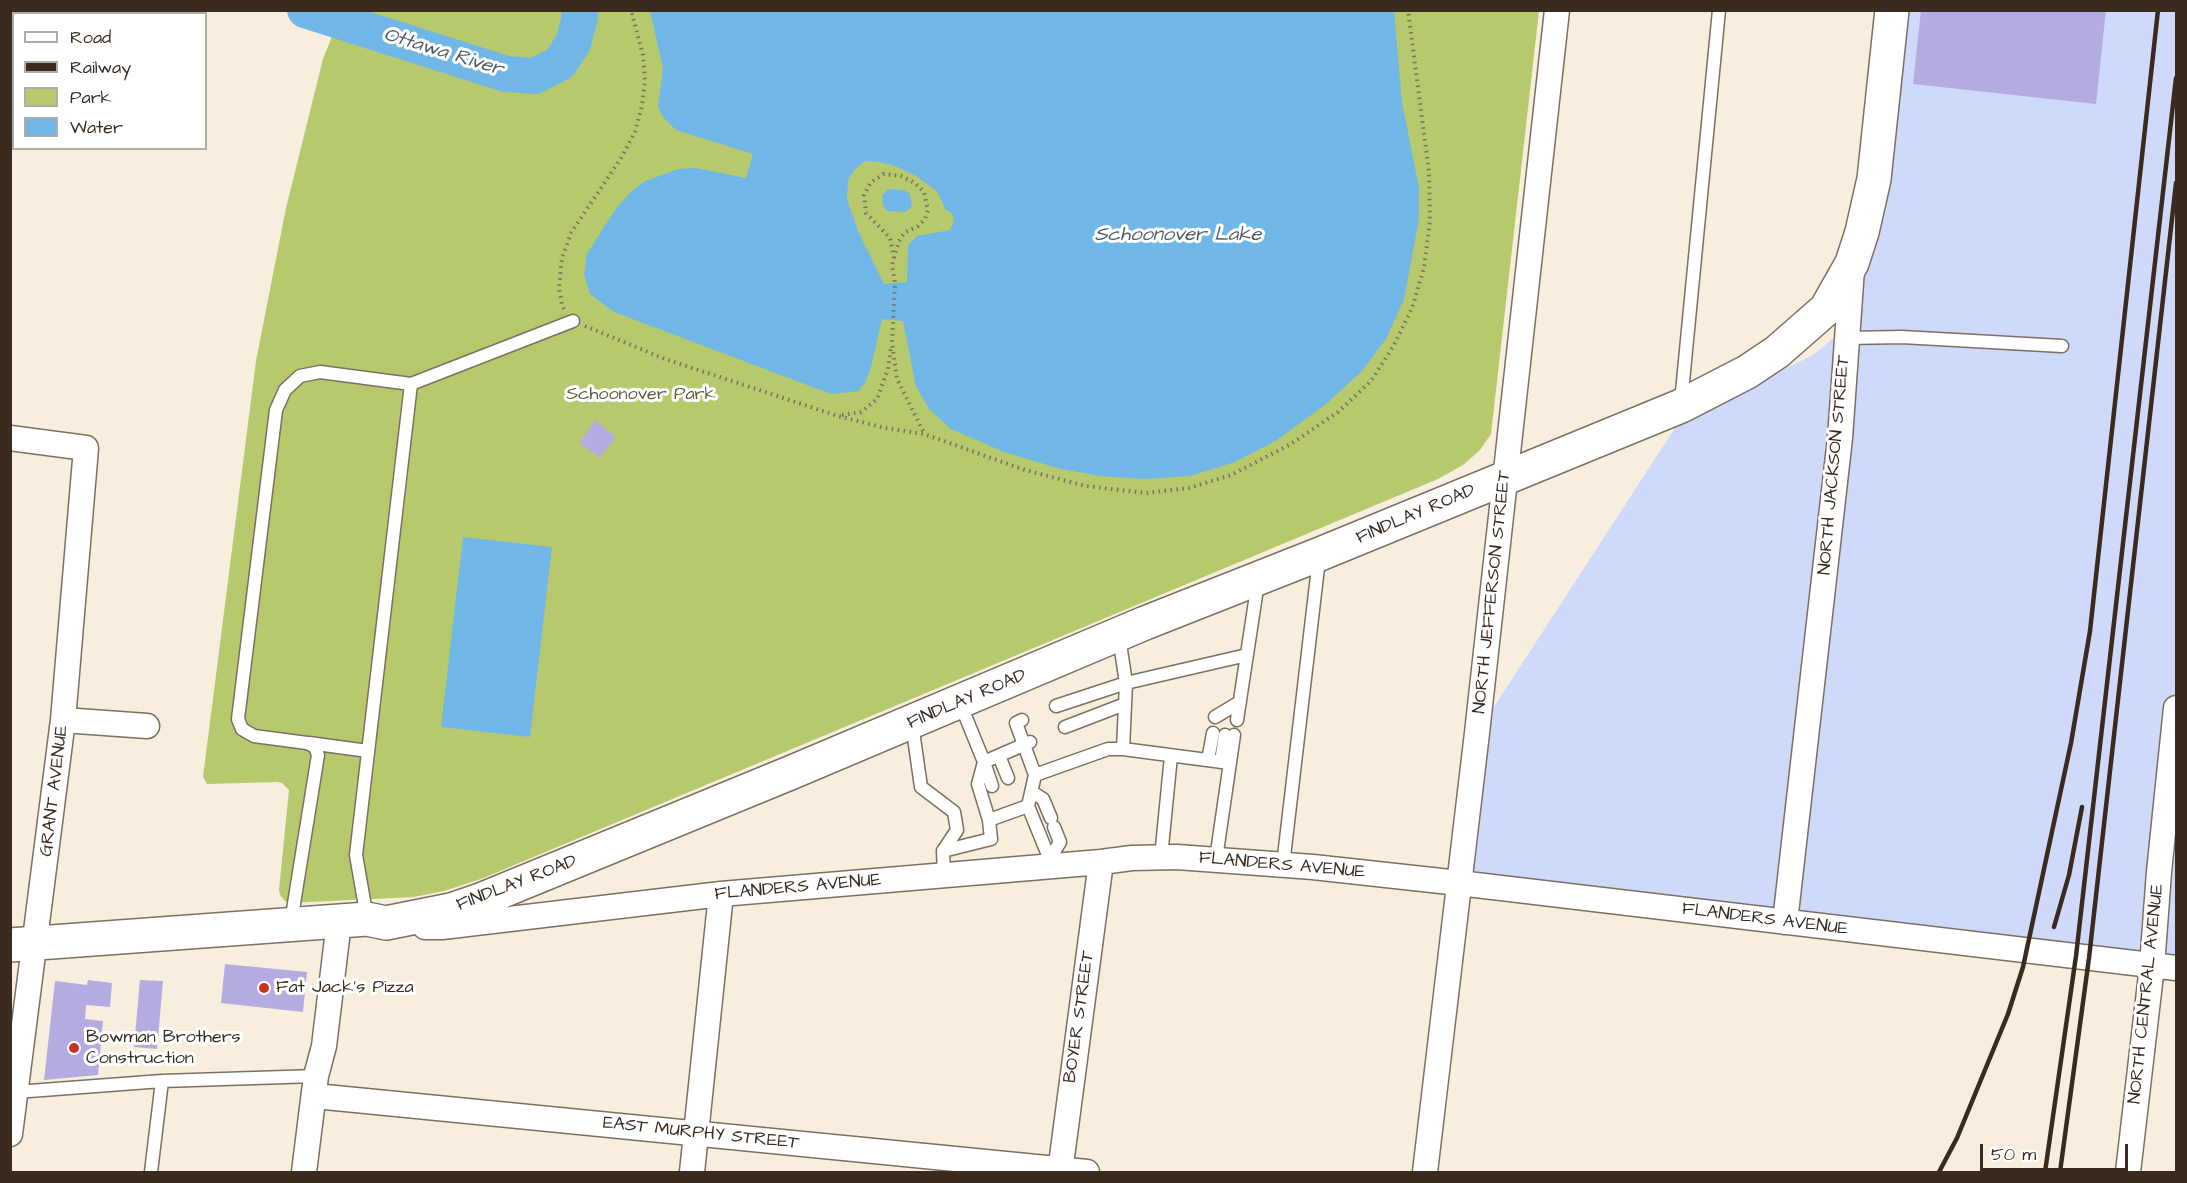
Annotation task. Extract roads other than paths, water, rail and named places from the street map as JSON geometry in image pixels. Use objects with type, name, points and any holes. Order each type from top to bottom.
[{"type":"main road","name":"NORTH JACKSON STREET","points":[[1852,263],[1862,232],[1874,179],[1892,10]]},
{"type":"main road","name":"FINDLAY ROAD","points":[[23,945],[291,924],[364,921],[451,910],[483,899],[960,703],[1145,623],[1259,579],[1681,406],[1747,372],[1777,352],[1826,309],[1852,263]]},
{"type":"street","name":"NORTH JEFFERSON STREET","points":[[1425,1173],[1458,883],[1478,732],[1557,10]]},
{"type":"street","name":"NORTH JACKSON STREET","points":[[1785,922],[1840,438],[1852,263]]},
{"type":"street","name":"GRANT AVENUE","points":[[10,438],[86,448],[63,720],[23,945],[16,1092],[10,1134]]},
{"type":"street","name":"NORTH CENTRAL AVENUE","points":[[2128,1173],[2172,790],[2176,708]]},
{"type":"street","points":[[63,720],[147,726]]},
{"type":"street","name":"FLANDERS AVENUE","points":[[364,921],[413,927],[442,927],[721,894],[944,863],[1101,862],[1161,857],[1283,865],[1458,883],[2176,968]]},
{"type":"street","name":"BOYER STREET","points":[[1060,1171],[1101,862]]},
{"type":"street","points":[[692,1173],[721,894]]},
{"type":"street","points":[[304,1173],[324,1046],[364,921]]},
{"type":"street","name":"EAST MURPHY STREET","points":[[316,1086],[864,1152],[1087,1173]]},
{"type":"lane","points":[[1681,406],[1719,10]]},
{"type":"lane","points":[[368,751],[254,736],[242,729],[238,718],[276,410],[285,390],[300,376],[320,372],[411,384],[573,321]]},
{"type":"lane","points":[[1847,338],[1902,337],[2062,346]]},
{"type":"lane","points":[[364,921],[356,855],[411,384]]},
{"type":"lane","points":[[1283,865],[1320,554]]},
{"type":"lane","points":[[1230,713],[1247,656],[1259,579]]},
{"type":"lane","points":[[1119,636],[1126,683],[1123,749]]},
{"type":"lane","points":[[1056,706],[1126,683],[1247,656]]},
{"type":"lane","points":[[960,703],[992,786]]},
{"type":"lane","points":[[1065,727],[1125,704]]},
{"type":"lane","points":[[989,820],[1001,810],[1022,805],[1032,792],[1035,775],[1028,743],[1016,723],[1022,720]]},
{"type":"lane","points":[[912,723],[921,787],[954,812],[957,830],[944,863]]},
{"type":"lane","points":[[1216,860],[1220,762],[1224,734],[1220,762]]},
{"type":"lane","points":[[291,924],[318,755],[315,747],[308,743]]},
{"type":"lane","points":[[984,762],[1028,743]]},
{"type":"lane","points":[[1035,775],[1108,749],[1220,762]]},
{"type":"lane","points":[[999,756],[1008,778]]},
{"type":"lane","points":[[1161,857],[1171,756]]},
{"type":"lane","points":[[944,863],[991,839],[989,820],[978,783],[984,762]]},
{"type":"lane","points":[[1032,792],[1043,800],[1060,842],[1051,862]]},
{"type":"lane","points":[[1022,805],[1051,862]]},
{"type":"lane","points":[[16,1092],[162,1081],[316,1086]]},
{"type":"lane","points":[[151,1173],[162,1081]]},
{"type":"water","name":"Schoonover Lake","points":[[650,11],[1394,11],[1402,102],[1419,188],[1419,219],[1404,299],[1386,339],[1362,371],[1326,404],[1277,440],[1235,462],[1190,476],[1145,479],[1100,476],[1061,469],[1004,452],[951,429],[930,410],[916,387],[903,321],[882,319],[871,367],[859,391],[831,394],[614,312],[590,294],[584,274],[587,254],[615,210],[643,182],[678,169],[696,168],[746,178],[753,154],[676,130],[662,116],[658,106],[663,68]],"holes":[[[865,161],[895,166],[916,176],[937,191],[946,210],[952,213],[954,221],[950,230],[917,236],[908,245],[907,282],[884,284],[859,233],[847,200],[848,180],[854,170]]]},
{"type":"water","points":[[888,189],[904,190],[910,194],[912,206],[906,212],[887,211],[883,205],[882,196]]},
{"type":"water","points":[[463,537],[552,547],[530,737],[441,727]]},
{"type":"waterway","name":"Ottawa River","points":[[305,10],[506,74],[535,76],[560,63],[573,43],[580,17],[579,10]]},
{"type":"railway","points":[[1939,1172],[1957,1138],[2008,1014],[2023,967],[2071,743],[2090,631],[2158,10]]},
{"type":"railway","points":[[2045,1172],[2076,956],[2176,78]]},
{"type":"railway","points":[[2060,1172],[2089,958],[2176,183]]},
{"type":"railway","points":[[2054,927],[2069,875],[2082,807]]},
{"type":"place","name":"Fat Jack's Pizza","points":[[264,988]]},
{"type":"place","name":"Bowman Brothers Construction","points":[[74,1048]]},
{"type":"park label","name":"Schoonover Park","points":[[641,395]]}]
